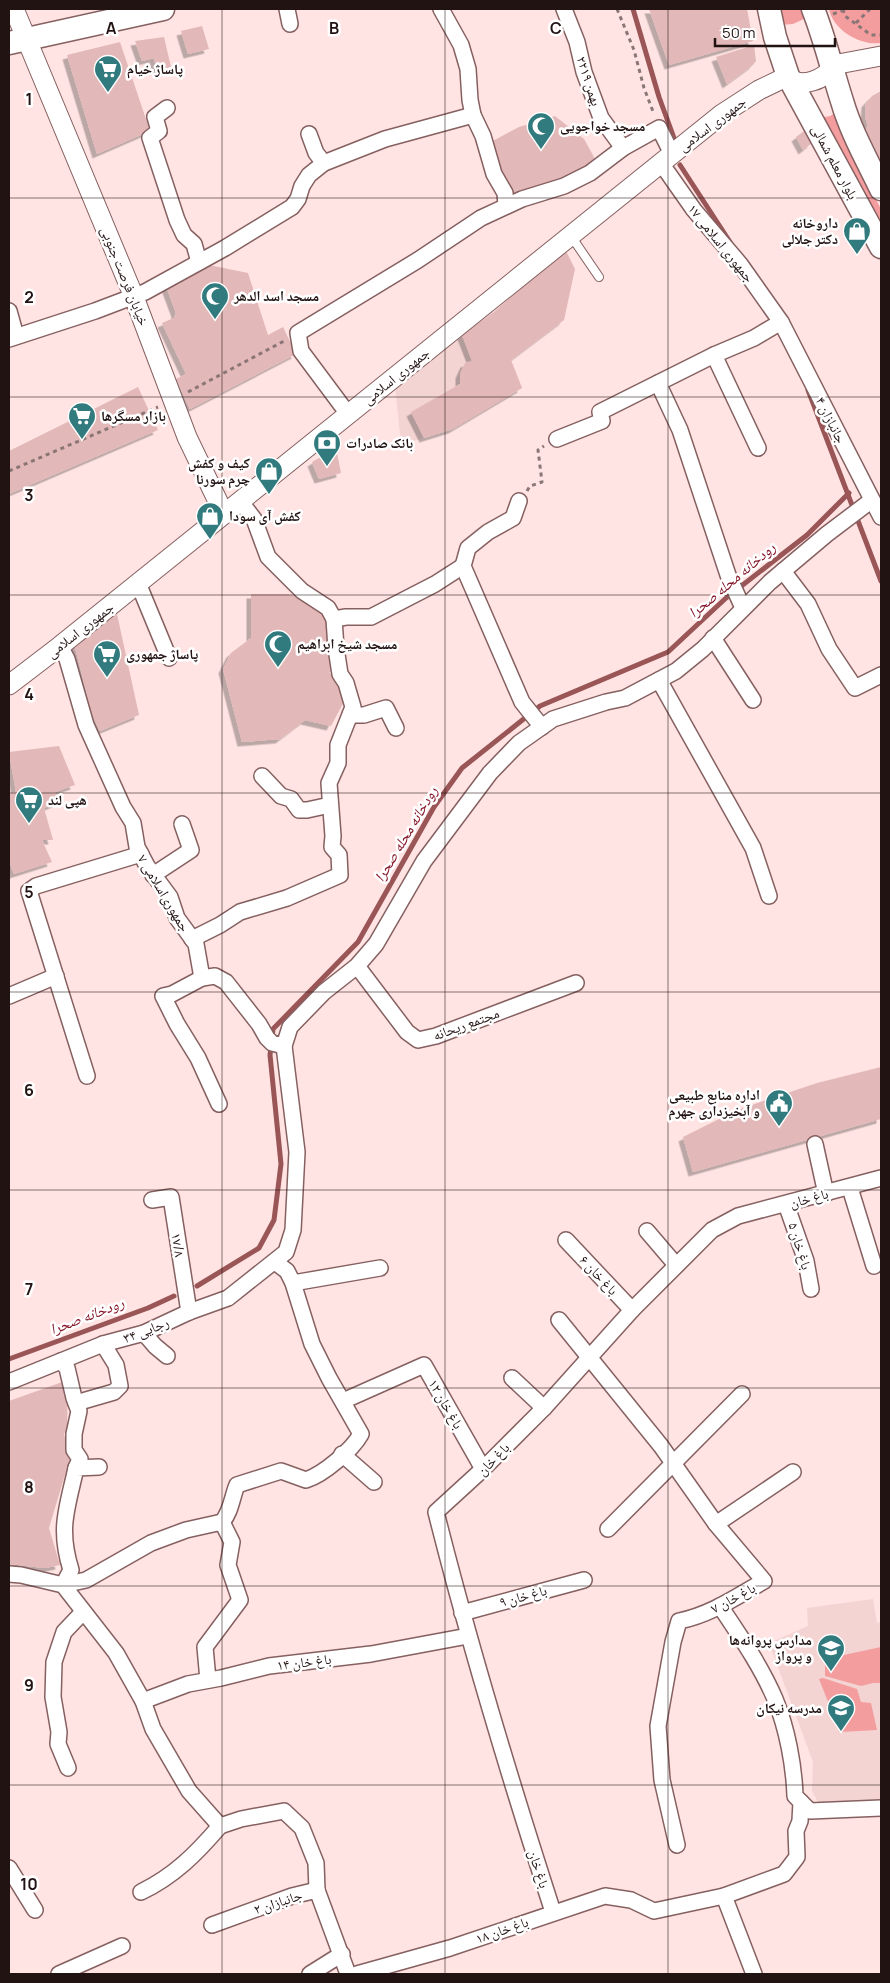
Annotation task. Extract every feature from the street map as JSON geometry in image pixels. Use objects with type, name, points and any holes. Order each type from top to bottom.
[{"type":"main road","points":[[17,40],[163,9]]},
{"type":"main road","name":"بلوار معلم شمالی","points":[[769,9],[775,37],[788,76],[881,247]]},
{"type":"main road","name":"بلوار معلم شمالی","points":[[813,9],[833,65],[842,102],[881,189]]},
{"type":"street","name":"خیابان فرصت جنوبی","points":[[14,9],[17,40],[134,297],[187,437],[224,514]]},
{"type":"street","points":[[287,9],[290,24]]},
{"type":"street","points":[[441,9],[462,45],[468,69],[473,115],[483,136],[494,174],[505,193],[506,206]]},
{"type":"street","name":"۲۲بهمن ۱۹","points":[[564,9],[577,42],[584,72],[601,118],[623,148]]},
{"type":"street","points":[[788,76],[791,80],[814,81],[831,71],[833,65],[881,56]]},
{"type":"street","name":"جمهوری اسلامی","points":[[9,685],[722,114],[758,90],[788,76]]},
{"type":"street","points":[[167,108],[155,117],[159,131],[150,138],[177,220],[184,235],[194,244],[199,262]]},
{"type":"street","points":[[9,311],[12,337],[134,297],[225,248],[292,207],[298,199],[302,186],[309,174],[324,163],[385,139],[473,115]]},
{"type":"street","points":[[348,414],[301,351],[298,333],[418,260],[481,218],[522,199],[564,186],[590,173],[623,148],[659,128]]},
{"type":"street","name":"جمهوری اسلامی ۱۷","points":[[659,128],[666,159],[694,210],[740,264],[781,322]]},
{"type":"street","points":[[309,134],[316,153],[324,163]]},
{"type":"street","points":[[557,439],[602,421],[600,412],[714,355],[754,338],[781,322]]},
{"type":"street","name":"جانبازان ۴","points":[[781,322],[881,517]]},
{"type":"street","points":[[714,355],[758,448]]},
{"type":"street","points":[[658,383],[680,430],[728,575],[742,608]]},
{"type":"street","points":[[219,1104],[198,1058],[177,1024],[163,996],[172,994],[202,978],[215,976],[226,982],[274,1042],[324,992],[357,966],[376,944],[424,861],[490,772],[520,743],[553,719],[625,698],[676,671],[783,571],[872,500]]},
{"type":"street","points":[[192,939],[220,925],[240,912],[287,898],[340,875],[338,855],[332,847],[333,836],[329,783],[338,763],[338,745],[353,707],[346,683],[340,674],[334,619],[328,608],[302,591],[268,557],[254,519],[240,501]]},
{"type":"street","points":[[519,501],[513,518],[488,532],[468,548],[463,566],[522,702],[542,726]]},
{"type":"street","points":[[334,619],[371,617],[435,584],[463,566]]},
{"type":"street","points":[[783,571],[808,604],[829,649],[855,688],[881,675]]},
{"type":"street","points":[[138,583],[169,658]]},
{"type":"street","points":[[713,638],[753,700]]},
{"type":"street","name":"جمهوری‌اسلامی ۷","points":[[60,646],[67,659],[86,725],[132,823],[137,847],[170,897],[177,918],[196,944],[202,978]]},
{"type":"street","points":[[659,680],[753,848],[769,896]]},
{"type":"street","points":[[350,715],[364,715],[386,708],[396,728]]},
{"type":"street","points":[[262,776],[281,796],[291,799],[299,810],[330,805]]},
{"type":"street","points":[[154,875],[191,850],[182,824]]},
{"type":"street","points":[[87,1076],[29,891],[36,886],[141,854]]},
{"type":"street","name":"مجتمع ریحانه","points":[[357,966],[407,1032],[418,1040],[436,1036],[576,983]]},
{"type":"street","points":[[9,996],[56,976]]},
{"type":"street","name":"رجایی ۳۴","points":[[9,1382],[104,1344],[144,1333],[189,1312],[228,1298],[286,1252],[293,1230],[296,1205],[297,1152],[274,1042]]},
{"type":"street","points":[[815,1144],[826,1194]]},
{"type":"street","name":"باغ خان","points":[[553,1912],[515,1796],[468,1636],[436,1512],[483,1469],[544,1408],[632,1310],[712,1230],[738,1216],[850,1188],[881,1178]]},
{"type":"street","points":[[850,1188],[874,1266]]},
{"type":"street","name":"۱۷/۸","points":[[152,1200],[171,1197],[189,1312]]},
{"type":"street","name":"باغ خان ۵","points":[[786,1204],[806,1261],[811,1289]]},
{"type":"street","points":[[647,1231],[676,1265]]},
{"type":"street","name":"باغ خان ۶","points":[[566,1240],[632,1310]]},
{"type":"street","points":[[9,1574],[63,1585],[86,1580],[151,1543],[186,1530],[222,1522],[228,1515],[230,1502],[237,1485],[281,1471],[306,1480],[329,1466],[357,1441],[361,1434],[312,1344],[293,1283],[287,1271],[275,1262]]},
{"type":"street","points":[[293,1283],[380,1268]]},
{"type":"street","name":"باغ خان ۷","points":[[559,1320],[673,1463],[716,1524],[764,1581],[720,1606],[693,1618],[679,1621],[673,1642],[658,1726],[662,1780],[677,1845]]},
{"type":"street","points":[[144,1333],[167,1356]]},
{"type":"street","points":[[76,1403],[114,1392],[120,1386],[116,1365],[104,1344]]},
{"type":"street","points":[[61,1361],[67,1368],[79,1411],[74,1434],[74,1450],[80,1459],[76,1468],[63,1525],[64,1549],[71,1570],[63,1585]]},
{"type":"street","name":"باغ خان ۱۲","points":[[343,1402],[424,1365],[483,1469]]},
{"type":"street","points":[[512,1378],[544,1408]]},
{"type":"street","points":[[608,1529],[742,1394]]},
{"type":"street","points":[[342,1454],[374,1482]]},
{"type":"street","points":[[76,1468],[99,1467]]},
{"type":"street","points":[[716,1524],[793,1472]]},
{"type":"street","points":[[208,1680],[205,1646],[240,1600],[228,1565],[232,1542],[222,1522]]},
{"type":"street","name":"باغ خان ۹","points":[[462,1613],[584,1580]]},
{"type":"street","points":[[63,1585],[116,1653],[143,1701],[153,1728],[189,1791],[220,1826]]},
{"type":"street","points":[[720,1606],[745,1643],[776,1700],[790,1751],[795,1796],[810,1811],[881,1808]]},
{"type":"street","points":[[68,1768],[58,1744],[59,1732],[53,1696],[54,1662],[64,1632],[83,1612]]},
{"type":"street","name":"باغ خان ۱۴","points":[[143,1701],[188,1684],[269,1666],[371,1654],[468,1636]]},
{"type":"street","name":"باغ خان ۱۸","points":[[357,1974],[450,1948],[553,1912],[606,1896],[631,1900],[654,1911],[724,1896],[784,1874],[797,1857],[796,1831],[800,1821],[801,1802]]},
{"type":"street","points":[[141,1892],[162,1882],[202,1848],[220,1826],[241,1819],[284,1811],[302,1828],[306,1836],[316,1862],[317,1890]]},
{"type":"street","points":[[9,1868],[35,1910]]},
{"type":"street","name":"جانبازان ۲","points":[[212,1925],[292,1896],[317,1890],[348,1974]]},
{"type":"street","points":[[724,1896],[754,1974]]},
{"type":"street","points":[[59,1974],[122,1946]]},
{"type":"street","points":[[310,1974],[342,1954]]},
{"type":"lane","points":[[571,236],[599,277]]},
{"type":"path","points":[[617,9],[634,50],[644,88],[659,128]]},
{"type":"path","points":[[843,9],[845,16],[871,34],[881,34]]},
{"type":"path","points":[[856,23],[870,9]]},
{"type":"path","points":[[519,501],[530,486],[542,482],[538,450],[557,439]]},
{"type":"shaded area","points":[[777,9],[802,9],[806,18],[793,24],[780,25]]},
{"type":"shaded area","points":[[829,9],[881,9],[881,43],[865,42],[849,35],[836,24]]},
{"type":"shaded area","points":[[839,107],[849,147],[881,209],[881,226],[842,151],[817,116],[830,116]]},
{"type":"shaded area","points":[[492,311],[522,388],[453,429],[401,445],[395,385]]},
{"type":"shaded area","name":"مدارس پروانه‌ها و پرواز","points":[[873,1599],[877,1623],[881,1622],[881,1800],[819,1804],[812,1791],[813,1762],[769,1643],[808,1626],[807,1608]]},
{"type":"shaded area","points":[[881,1647],[881,1683],[861,1686],[825,1676],[825,1659]]},
{"type":"shaded area","points":[[823,1678],[857,1689],[861,1702],[871,1703],[877,1730],[840,1732],[819,1679]]},
{"type":"building","points":[[649,9],[747,9],[753,41],[669,65]]},
{"type":"building","points":[[202,26],[209,49],[188,54],[181,31]]},
{"type":"building","points":[[164,37],[171,67],[157,71],[154,58],[142,61],[135,41]]},
{"type":"building","name":"پاساژ خیام","points":[[120,42],[150,131],[97,154],[67,55]]},
{"type":"building","points":[[754,45],[756,61],[727,84],[716,57]]},
{"type":"building","points":[[881,91],[881,167],[864,132],[868,126],[865,117],[866,103],[872,96]]},
{"type":"building","name":"مسجد خواجویی","points":[[555,116],[584,139],[594,157],[593,164],[580,174],[512,194],[502,183],[489,143],[519,127]]},
{"type":"building","points":[[804,131],[812,143],[803,150],[796,137]]},
{"type":"building","points":[[565,249],[575,269],[564,320],[511,360],[522,388],[453,429],[424,438],[411,412],[460,384],[460,374],[465,363],[472,361],[462,335],[493,313]]},
{"type":"building","name":"مسجد اسد الدهر","points":[[209,265],[248,273],[268,335],[283,327],[296,354],[190,409],[176,379],[186,374],[162,323],[174,318],[176,313],[166,286]]},
{"type":"building","name":"بازار مسگرها","points":[[138,387],[158,430],[9,494],[9,451]]},
{"type":"building","name":"بانک صادرات","points":[[336,448],[341,473],[319,479],[312,462]]},
{"type":"building","name":"مسجد شیخ ابراهیم","points":[[251,594],[288,594],[304,599],[326,615],[334,668],[329,673],[339,676],[346,698],[331,726],[305,720],[280,739],[242,742],[223,669],[231,653],[251,638]]},
{"type":"building","name":"پاساژ جمهوری","points":[[117,614],[139,715],[100,731],[92,714],[74,643]]},
{"type":"building","name":"هپی لند","points":[[59,746],[75,785],[55,792],[59,802],[44,808],[53,840],[42,840],[52,862],[14,874],[9,861],[9,794],[16,792],[9,752]]},
{"type":"building","name":"اداره منابع طبیعی و آبخیزداری جهرم","points":[[881,1067],[881,1119],[693,1172],[683,1137],[737,1110],[817,1083]]},
{"type":"building","points":[[68,1380],[67,1429],[64,1434],[70,1458],[49,1528],[60,1565],[45,1568],[9,1564],[9,1401]]},
{"type":"waterway","points":[[633,9],[659,97],[674,138]]},
{"type":"waterway","points":[[680,165],[730,242]]},
{"type":"waterway","points":[[808,390],[881,581]]},
{"type":"waterway","name":"رودخانه محله صحرا","points":[[197,1286],[259,1248],[274,1220],[281,1164],[270,1055],[273,1029],[358,942],[434,807],[462,768],[540,706],[668,652],[726,598],[807,535],[849,493]]},
{"type":"waterway","name":"رودخانه صحرا","points":[[9,1359],[148,1308],[174,1296]]},
{"type":"place","name":"پاساژ خیام","points":[[108,93]]},
{"type":"place","name":"مسجد خواجویی","points":[[541,150]]},
{"type":"place","name":"داروخانه دکتر جلالی","points":[[857,255]]},
{"type":"place","name":"مسجد اسد الدهر","points":[[215,320]]},
{"type":"place","name":"بازار مسگرها","points":[[82,440]]},
{"type":"place","name":"بانک صادرات","points":[[327,467]]},
{"type":"place","name":"کیف و کفش چرم سورنا","points":[[269,495]]},
{"type":"place","name":"کفش آی سودا","points":[[210,540]]},
{"type":"place","name":"مسجد شیخ ابراهیم","points":[[278,668]]},
{"type":"place","name":"پاساژ جمهوری","points":[[107,678]]},
{"type":"place","name":"هپی لند","points":[[29,824]]},
{"type":"place","name":"اداره منابع طبیعی و آبخیزداری جهرم","points":[[779,1127]]},
{"type":"place","name":"مدارس پروانه‌ها و پرواز","points":[[831,1672]]},
{"type":"place","name":"مدرسه نیکان","points":[[841,1732]]}]
